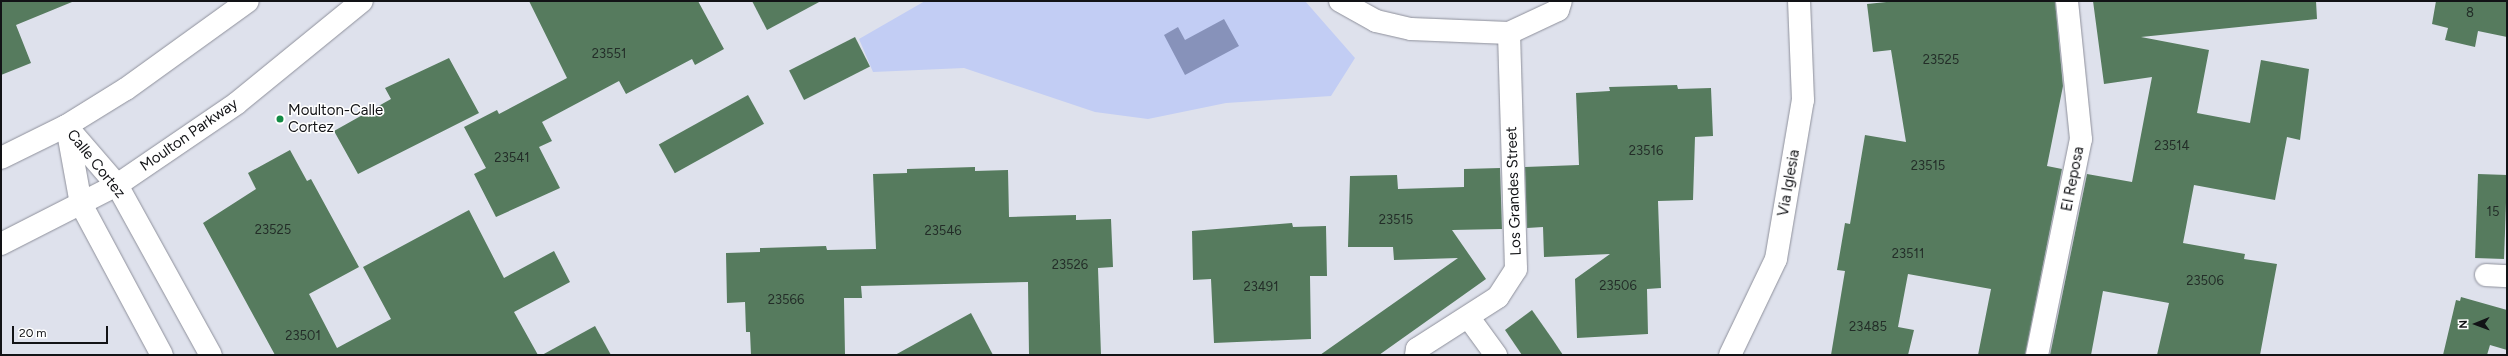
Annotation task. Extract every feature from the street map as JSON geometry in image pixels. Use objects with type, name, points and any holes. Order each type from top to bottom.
[{"type":"street","points":[[1,158],[66,126],[126,89],[248,1]]},
{"type":"street","name":"Moulton Parkway","points":[[1,244],[117,185],[237,103],[362,1]]},
{"type":"street","points":[[1340,1],[1376,21],[1411,29],[1510,33],[1558,10],[1561,1]]},
{"type":"street","name":"Via Iglesia","points":[[1730,355],[1776,258],[1803,100],[1799,1]]},
{"type":"street","name":"El Reposa","points":[[2037,355],[2081,139],[2067,1]]},
{"type":"street","name":"Los Grandes Street","points":[[1417,352],[1498,297],[1516,269],[1510,33]]},
{"type":"street","name":"Calle Cortez","points":[[66,126],[117,185],[211,355]]},
{"type":"street","name":"Calle Cortez","points":[[66,126],[81,204],[162,355]]},
{"type":"street","points":[[1469,318],[1496,355]]},
{"type":"shaded area","points":[[925,1],[1305,1],[1355,58],[1331,96],[1226,103],[1148,119],[1095,112],[964,68],[873,72],[859,39]]},
{"type":"shaded area","points":[[1224,19],[1239,46],[1185,75],[1164,35],[1178,27],[1185,40]]},
{"type":"building","points":[[1,1],[72,2],[16,25],[31,63],[1,75]]},
{"type":"building","points":[[529,1],[698,1],[724,49],[695,65],[692,59],[626,94],[619,81],[542,122],[552,141],[539,147],[560,188],[496,217],[474,174],[486,168],[464,127],[497,110],[499,114],[567,78]]},
{"type":"building","points":[[752,1],[821,1],[767,30]]},
{"type":"building","points":[[1896,1],[2055,1],[2063,86],[2047,166],[2062,169],[2025,355],[1978,355],[1991,289],[1908,274],[1898,327],[1914,330],[1908,355],[1831,355],[1845,271],[1837,270],[1845,223],[1850,224],[1865,135],[1906,142],[1891,50],[1873,52],[1867,4]]},
{"type":"building","points":[[2093,1],[2316,1],[2317,19],[2141,37],[2209,50],[2197,113],[2250,123],[2261,60],[2309,69],[2300,140],[2287,137],[2275,200],[2194,185],[2183,243],[2245,254],[2244,259],[2277,264],[2260,355],[2157,355],[2169,303],[2103,291],[2091,355],[2050,355],[2087,174],[2132,182],[2152,77],[2104,84]]},
{"type":"building","points":[[2436,1],[2507,1],[2507,37],[2478,31],[2475,47],[2445,40],[2448,28],[2432,24]]},
{"type":"building","points":[[855,37],[870,66],[804,100],[789,71]]},
{"type":"building","points":[[449,58],[479,113],[358,174],[334,131],[391,99],[385,88]]},
{"type":"building","points":[[1677,85],[1678,89],[1711,88],[1713,136],[1695,137],[1693,200],[1658,201],[1661,288],[1647,289],[1648,334],[1577,338],[1575,279],[1610,254],[1544,257],[1543,227],[1527,228],[1525,167],[1579,165],[1576,93],[1610,91],[1609,87]]},
{"type":"building","points":[[748,95],[764,124],[675,173],[659,144]]},
{"type":"building","points":[[290,150],[307,181],[311,179],[359,267],[309,294],[337,348],[391,319],[363,267],[469,210],[504,278],[554,251],[570,282],[514,312],[538,355],[275,355],[203,223],[256,189],[248,173]]},
{"type":"building","points":[[975,167],[975,171],[1008,170],[1009,217],[1076,215],[1076,220],[1111,219],[1113,267],[1098,268],[1101,355],[1029,355],[1028,282],[861,286],[862,298],[844,298],[845,355],[751,355],[750,332],[746,332],[745,302],[727,303],[726,253],[760,252],[760,248],[826,246],[827,250],[876,249],[873,174],[907,173],[907,169]]},
{"type":"building","points":[[1500,168],[1502,229],[1452,230],[1486,279],[1379,355],[1320,355],[1458,258],[1394,260],[1393,247],[1348,247],[1350,176],[1397,175],[1398,189],[1464,187],[1464,169]]},
{"type":"building","points":[[2478,174],[2507,175],[2504,259],[2475,258]]},
{"type":"building","points":[[1292,223],[1293,227],[1326,226],[1327,276],[1310,276],[1311,339],[1214,343],[1211,279],[1193,280],[1192,231]]},
{"type":"building","points":[[2461,297],[2507,310],[2507,350],[2490,345],[2487,355],[2443,355],[2456,300],[2460,301]]},
{"type":"building","points":[[1532,310],[1563,355],[1522,355],[1505,330]]},
{"type":"building","points":[[971,313],[993,355],[895,355]]},
{"type":"building","points":[[595,326],[611,355],[542,355]]},
{"type":"place","name":"Moulton-Calle Cortez","points":[[280,119]]}]
